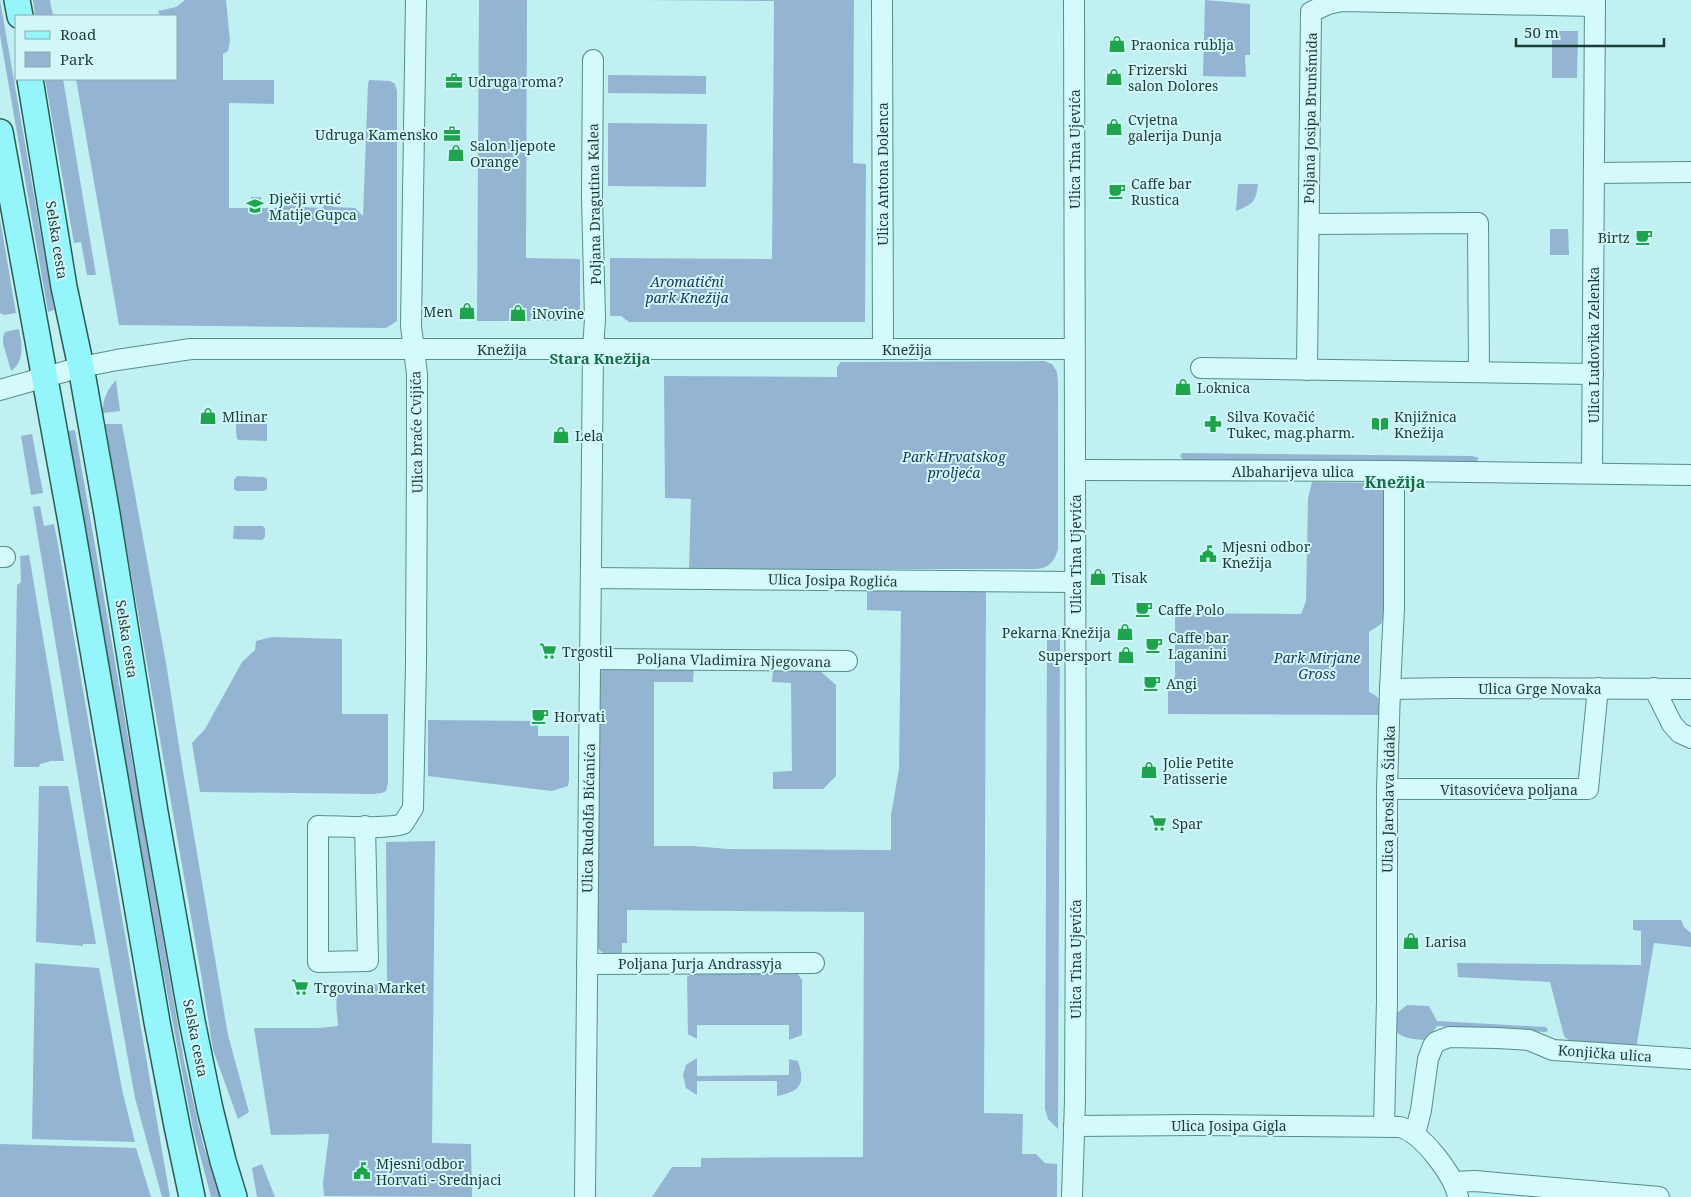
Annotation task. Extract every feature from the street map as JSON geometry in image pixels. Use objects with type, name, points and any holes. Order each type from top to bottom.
[{"type":"main road","points":[[17,0],[20,15]]},
{"type":"main road","name":"Selska cesta","points":[[30,80],[64,287],[81,367],[107,514],[155,812],[192,1021],[210,1109],[234,1197]]},
{"type":"main road","points":[[0,132],[71,522],[158,1022],[192,1197]]},
{"type":"street","name":"Ulica braće Cvijića","points":[[365,826],[368,961],[318,962],[318,826],[365,826],[394,826],[403,824],[413,808],[416,664],[417,374],[411,326],[416,0]]},
{"type":"street","name":"Ulica Antona Dolenca","points":[[882,0],[883,349]]},
{"type":"street","name":"Ulica Tina Ujevića","points":[[1072,1197],[1076,895],[1074,0]]},
{"type":"street","name":"Ulica Ludovika Zelenka","points":[[1311,12],[1328,4],[1342,1],[1595,3],[1592,473]]},
{"type":"street","name":"Poljana Josipa Brunšmida","points":[[1307,370],[1311,12]]},
{"type":"street","name":"Poljana Dragutina Kalea","points":[[593,60],[592,197],[595,319],[593,349]]},
{"type":"street","points":[[1594,173],[1691,172]]},
{"type":"street","name":"Poljana Josipa Brunšmida","points":[[1309,224],[1478,223],[1478,372]]},
{"type":"street","name":"Knežija","points":[[0,390],[81,367],[191,349],[1074,349]]},
{"type":"street","name":"Ulica Rudolfa Bićanića","points":[[585,1197],[593,349]]},
{"type":"street","points":[[1201,368],[1592,374]]},
{"type":"street","name":"Albaharijeva ulica","points":[[1075,470],[1394,471],[1691,475]]},
{"type":"street","name":"Ulica Jaroslava Šidaka","points":[[1384,1126],[1387,1000],[1387,789],[1394,608],[1394,471]]},
{"type":"street","name":"Ulica Josipa Roglića","points":[[591,578],[1074,582]]},
{"type":"street","name":"Poljana Vladimira Njegovana","points":[[590,659],[847,661]]},
{"type":"street","name":"Vitasovićeva poljana","points":[[1387,789],[1588,789],[1598,688]]},
{"type":"street","points":[[1654,688],[1672,724],[1680,733],[1691,738]]},
{"type":"street","name":"Ulica Grge Novaka","points":[[1390,689],[1691,689]]},
{"type":"street","name":"Poljana Jurja Andrassyja","points":[[587,964],[814,963]]},
{"type":"street","name":"Konjička ulica","points":[[1415,1134],[1421,1110],[1428,1059],[1436,1042],[1449,1037],[1529,1040],[1553,1050],[1691,1059]]},
{"type":"street","name":"Ulica Josipa Gigla","points":[[1074,1126],[1384,1126],[1408,1129],[1415,1134]]},
{"type":"street","points":[[1415,1134],[1437,1159],[1456,1190],[1475,1181],[1659,1197]]},
{"type":"green space","points":[[0,0],[54,310],[48,312],[0,35]]},
{"type":"green space","points":[[33,0],[50,0],[53,15],[35,15]]},
{"type":"green space","name":"Dječji vrtić Matije Gupca","points":[[185,0],[226,0],[230,41],[228,51],[223,54],[223,80],[274,80],[274,104],[229,103],[229,208],[251,208],[251,197],[261,197],[261,208],[282,208],[282,197],[302,197],[302,207],[323,208],[324,197],[333,197],[333,207],[355,208],[363,216],[368,84],[369,80],[390,81],[395,84],[397,91],[397,321],[386,328],[119,325],[76,80],[178,80],[178,15],[160,15],[158,11],[176,7]]},
{"type":"green space","points":[[479,0],[527,0],[526,258],[580,259],[580,321],[477,321]]},
{"type":"green space","name":"Aromatični park Knežija","points":[[640,0],[854,0],[853,163],[866,164],[865,322],[629,322],[621,316],[610,316],[610,258],[772,259],[774,1]]},
{"type":"green space","points":[[1205,0],[1250,4],[1250,55],[1245,55],[1246,77],[1203,76]]},
{"type":"green space","points":[[1552,31],[1578,31],[1577,78],[1552,78]]},
{"type":"green space","points":[[608,75],[706,76],[706,94],[608,93]]},
{"type":"green space","points":[[45,80],[63,80],[96,275],[87,275],[81,242],[74,243]]},
{"type":"green space","points":[[608,123],[707,124],[706,187],[608,186]]},
{"type":"green space","points":[[1238,184],[1258,184],[1253,202],[1236,211]]},
{"type":"green space","points":[[0,219],[16,313],[4,315],[0,313]]},
{"type":"green space","points":[[1550,229],[1568,229],[1569,255],[1550,255]]},
{"type":"green space","points":[[19,329],[21,352],[19,362],[11,371],[3,337],[5,332]]},
{"type":"green space","name":"Park Hrvatskog proljeća","points":[[1044,361],[1052,364],[1057,372],[1058,383],[1058,549],[1049,565],[1037,569],[689,569],[691,499],[665,498],[664,376],[837,377],[837,367],[841,362]]},
{"type":"green space","points":[[116,380],[120,411],[103,413],[106,395]]},
{"type":"green space","points":[[248,412],[261,413],[267,418],[267,441],[237,439],[236,423],[243,414]]},
{"type":"green space","points":[[105,424],[122,424],[166,663],[228,1035],[249,1112],[238,1119],[213,1050]]},
{"type":"green space","points":[[75,430],[184,1061],[203,1144],[220,1197],[211,1197],[193,1129],[162,966],[68,431]]},
{"type":"green space","points":[[32,434],[43,493],[31,495],[21,436]]},
{"type":"green space","points":[[1182,453],[1472,456],[1479,458],[1476,462],[1183,460],[1180,456]]},
{"type":"green space","points":[[237,476],[264,477],[267,479],[267,489],[264,491],[237,491],[234,489],[234,480]]},
{"type":"green space","name":"Park Mirjane Gross","points":[[1312,482],[1384,483],[1384,615],[1381,624],[1369,632],[1369,692],[1380,701],[1383,715],[1168,714],[1168,685],[1175,677],[1175,613],[1301,614],[1306,601],[1308,498]]},
{"type":"green space","points":[[40,506],[44,526],[54,524],[59,550],[170,1197],[162,1197],[135,1098],[87,832],[33,507]]},
{"type":"green space","points":[[234,526],[263,526],[265,537],[262,540],[234,539]]},
{"type":"green space","points":[[29,555],[64,761],[51,761],[40,764],[39,767],[14,767],[17,585],[21,582],[20,556]]},
{"type":"green space","points":[[986,588],[984,1113],[1023,1114],[1022,1154],[1036,1154],[1045,1163],[1057,1164],[1057,1197],[652,1197],[672,1167],[701,1167],[701,1158],[863,1157],[864,912],[627,910],[627,943],[622,943],[622,954],[607,955],[599,950],[596,940],[598,678],[602,670],[610,667],[694,668],[693,682],[654,682],[654,846],[693,846],[728,849],[891,850],[891,815],[899,769],[901,611],[867,610],[867,589]]},
{"type":"green space","points":[[1049,635],[1060,635],[1058,1129],[1048,1119],[1045,1109],[1047,638]]},
{"type":"green space","points":[[272,637],[342,639],[342,714],[388,714],[388,782],[386,791],[374,794],[200,792],[192,743],[205,729],[242,662],[255,650],[256,641]]},
{"type":"green space","points":[[773,670],[819,670],[836,685],[836,776],[823,789],[773,789],[773,772],[792,771],[791,683],[772,682]]},
{"type":"green space","points":[[428,720],[538,721],[538,736],[569,736],[568,786],[552,791],[428,776]]},
{"type":"green space","points":[[39,786],[68,786],[96,944],[83,944],[83,946],[36,942]]},
{"type":"green space","points":[[435,841],[432,1143],[471,1144],[472,1197],[324,1196],[323,1183],[329,1134],[271,1135],[254,1028],[319,1028],[338,1026],[336,1001],[340,992],[351,985],[387,984],[386,842]]},
{"type":"green space","points":[[1633,920],[1681,920],[1684,927],[1691,933],[1691,947],[1654,943],[1636,1049],[1569,1041],[1564,1036],[1550,982],[1458,977],[1457,963],[1641,965],[1641,931],[1633,930]]},
{"type":"green space","points":[[35,963],[99,968],[123,1094],[135,1142],[32,1139]]},
{"type":"green space","points":[[694,972],[797,973],[802,980],[802,1035],[789,1040],[789,1025],[697,1025],[697,1039],[688,1034],[687,977]]},
{"type":"green space","points":[[1407,1005],[1429,1006],[1437,1021],[1545,1027],[1548,1031],[1437,1026],[1427,1040],[1407,1038],[1397,1032],[1395,1021],[1397,1013]]},
{"type":"green space","points":[[697,1058],[697,1076],[789,1075],[789,1059],[798,1061],[801,1081],[796,1089],[777,1096],[777,1081],[697,1081],[697,1095],[686,1088],[683,1075],[686,1065]]},
{"type":"green space","points":[[0,1144],[136,1148],[151,1197],[0,1197]]},
{"type":"green space","points":[[262,1164],[275,1197],[257,1197],[252,1168]]},
{"type":"place","name":"Praonica rublja","points":[[1117,44]]},
{"type":"place","name":"Frizerski salon Dolores","points":[[1114,77]]},
{"type":"place","name":"Udruga roma?","points":[[454,81]]},
{"type":"place","name":"Cvjetna galerija Dunja","points":[[1114,127]]},
{"type":"place","name":"Udruga Kamensko","points":[[452,134]]},
{"type":"place","name":"Salon ljepote Orange","points":[[456,153]]},
{"type":"place","name":"Caffe bar Rustica","points":[[1117,191]]},
{"type":"place","name":"Dječji vrtić Matije Gupca","points":[[255,206]]},
{"type":"place","name":"Birtz","points":[[1644,237]]},
{"type":"place","name":"Men","points":[[467,311]]},
{"type":"place","name":"iNovine","points":[[518,313]]},
{"type":"place","name":"Loknica","points":[[1183,387]]},
{"type":"place","name":"Mlinar","points":[[208,416]]},
{"type":"place","name":"Silva Kovačić Tukec, mag.pharm.","points":[[1213,424]]},
{"type":"place","name":"Knjižnica Knežija","points":[[1380,424]]},
{"type":"place","name":"Lela","points":[[561,435]]},
{"type":"place","name":"Mjesni odbor Knežija","points":[[1208,554]]},
{"type":"place","name":"Tisak","points":[[1098,577]]},
{"type":"place","name":"Caffe Polo","points":[[1144,609]]},
{"type":"place","name":"Pekarna Knežija","points":[[1125,632]]},
{"type":"place","name":"Caffe bar Laganini","points":[[1154,645]]},
{"type":"place","name":"Trgostil","points":[[548,651]]},
{"type":"place","name":"Supersport","points":[[1126,655]]},
{"type":"place","name":"Angi","points":[[1152,683]]},
{"type":"place","name":"Horvati","points":[[540,716]]},
{"type":"place","name":"Jolie Petite Patisserie","points":[[1149,770]]},
{"type":"place","name":"Spar","points":[[1158,823]]},
{"type":"place","name":"Larisa","points":[[1411,941]]},
{"type":"place","name":"Trgovina Market","points":[[300,987]]},
{"type":"place","name":"Mjesni odbor Horvati - Srednjaci","points":[[362,1171]]},
{"type":"district","name":"Stara Knežija","points":[[600,358]]},
{"type":"district","name":"Knežija","points":[[1395,482]]}]
